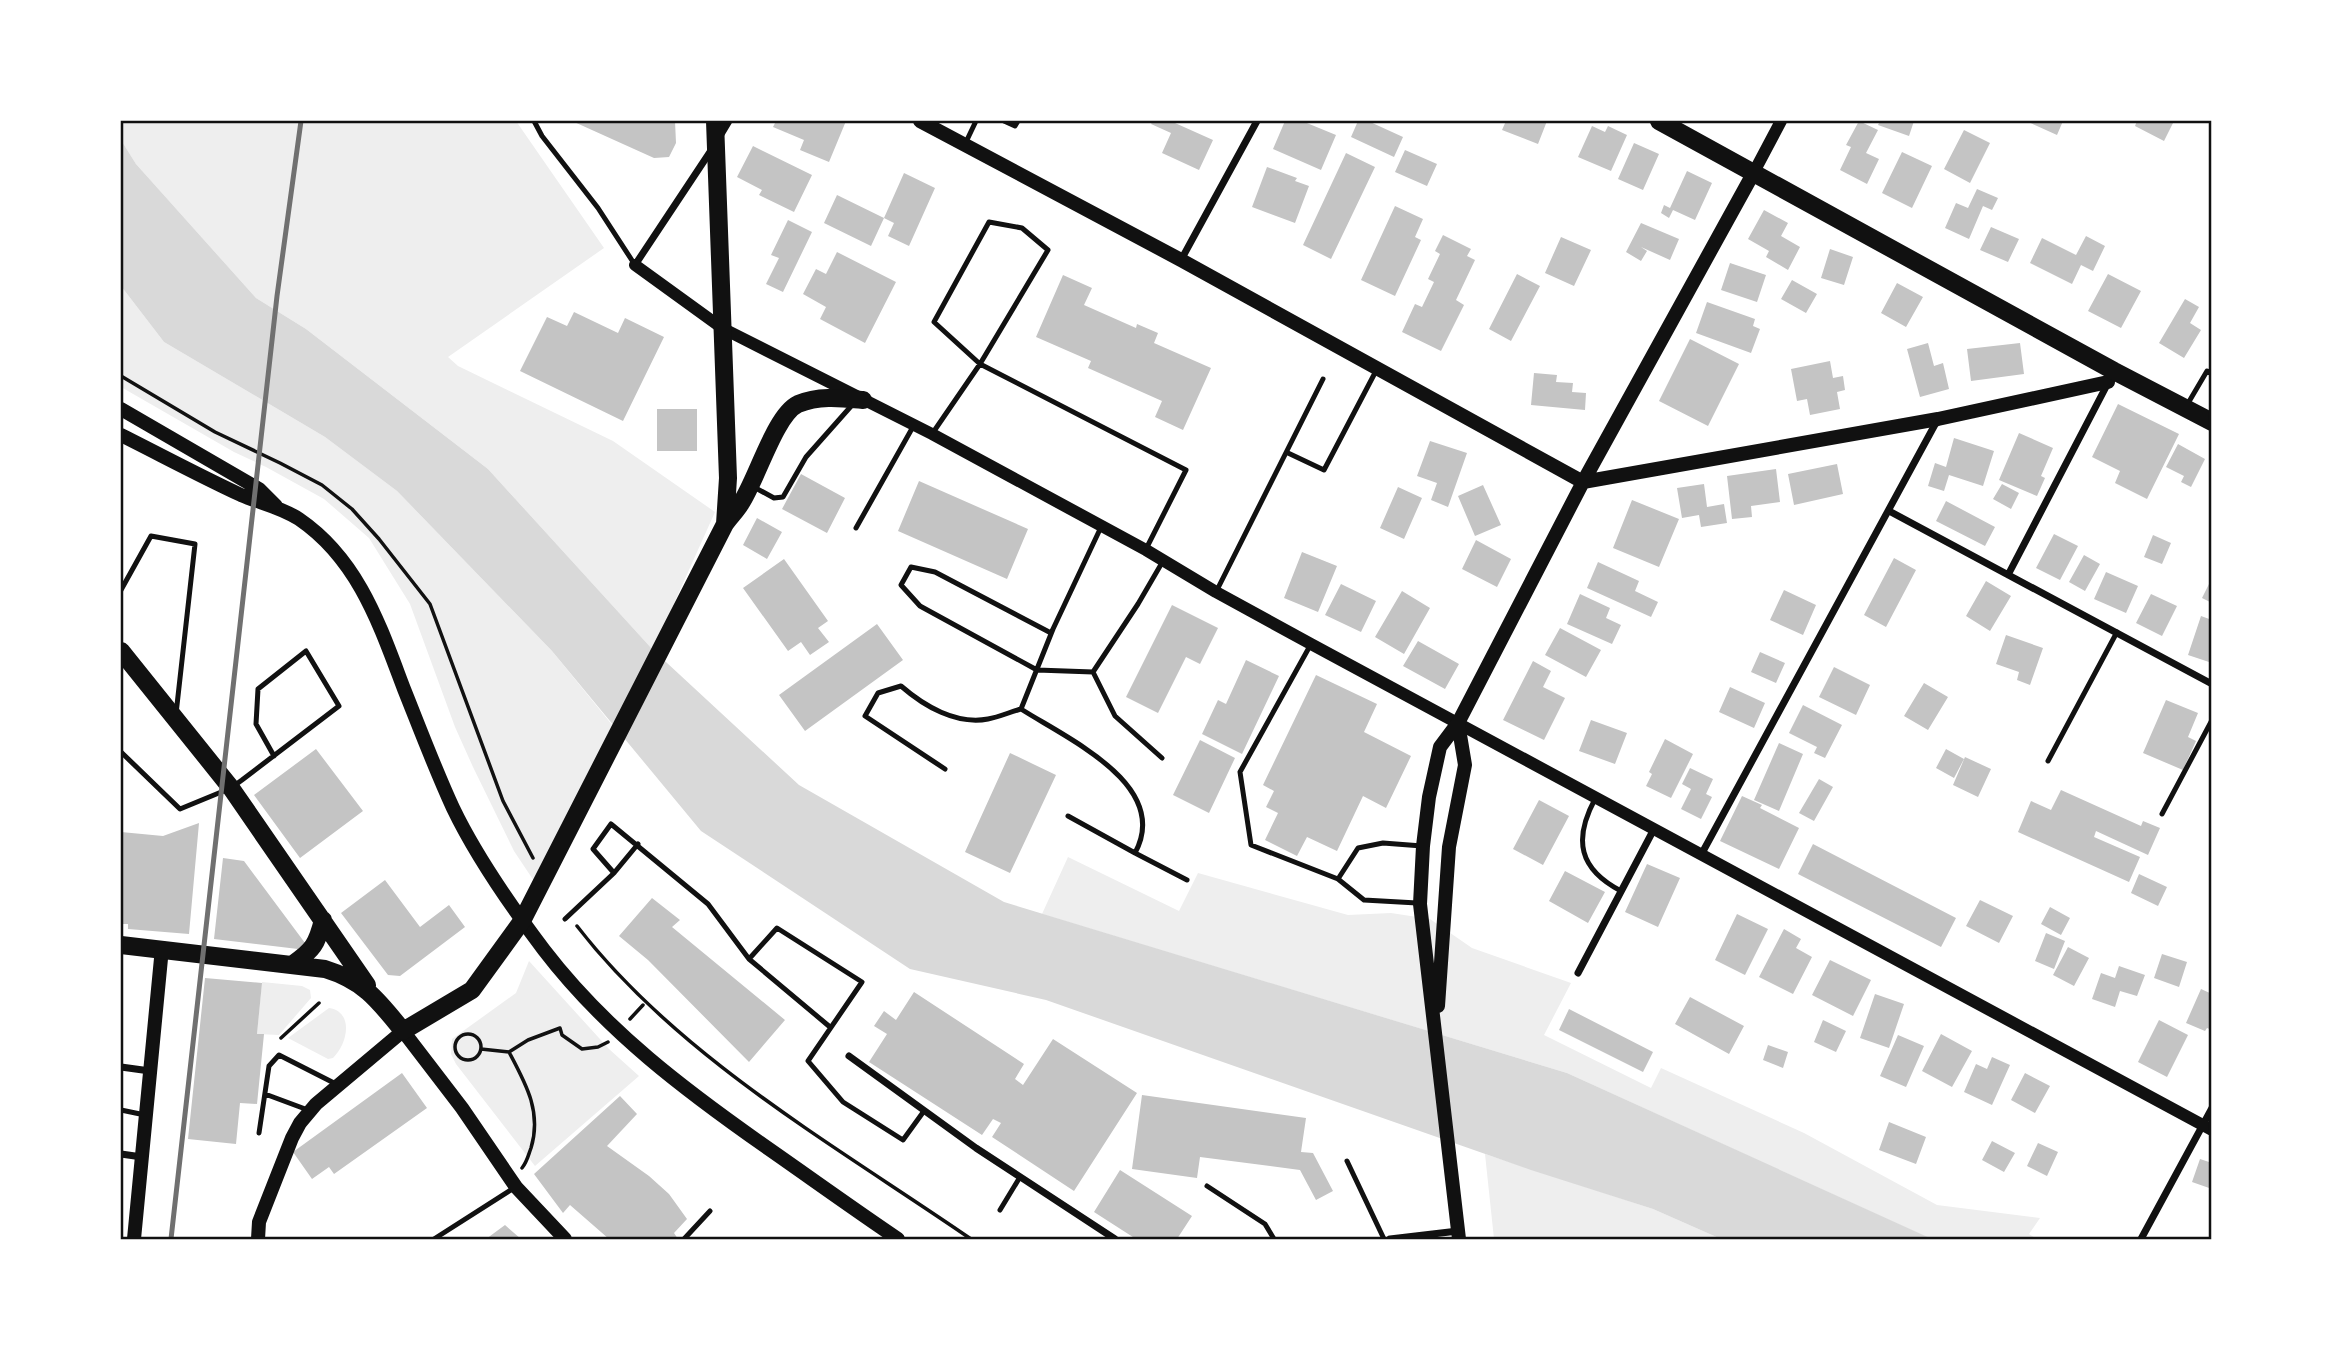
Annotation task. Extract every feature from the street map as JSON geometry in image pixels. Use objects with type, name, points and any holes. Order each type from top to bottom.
[{"type":"main road","points":[[715,121],[728,478],[722,530]]},
{"type":"main road","points":[[920,121],[1181,260],[1583,482],[1938,419],[2111,377]]},
{"type":"main road","points":[[1659,121],[1754,172],[2111,377],[2212,422]]},
{"type":"main road","points":[[1459,1235],[1420,904],[1429,797],[1440,747],[1458,723],[1583,482],[1754,172]]},
{"type":"main road","points":[[257,1239],[259,1222],[292,1138],[310,1110],[403,1031],[472,990],[528,911],[722,530],[742,503],[782,419],[795,405],[810,400],[833,397],[860,399]]},
{"type":"main road","points":[[121,409],[259,489],[277,507]]},
{"type":"main road","points":[[121,435],[236,493],[277,507],[308,526],[332,548],[354,575],[369,600],[455,811],[496,883],[567,978],[618,1032],[698,1099],[895,1238]]},
{"type":"main road","points":[[121,650],[231,788],[379,1002],[466,1114],[514,1183],[565,1239]]},
{"type":"main road","points":[[1436,1036],[1449,847],[1465,765],[1458,723]]},
{"type":"main road","points":[[293,964],[309,953],[317,942],[323,920]]},
{"type":"main road","points":[[121,945],[325,969],[349,977],[379,1002]]},
{"type":"main road","points":[[134,1239],[162,948]]},
{"type":"street","points":[[729,121],[635,265],[722,328],[932,434],[1102,525],[1311,644],[2207,1128]]},
{"type":"street","points":[[1181,260],[1257,121]]},
{"type":"street","points":[[1754,172],[1781,121]]},
{"type":"street","points":[[2008,575],[2111,377]]},
{"type":"street","points":[[1701,856],[1938,419]]},
{"type":"street","points":[[1889,511],[2212,684]]},
{"type":"street","points":[[1578,973],[1654,829]]},
{"type":"street","points":[[849,1056],[1020,1177],[1115,1239]]},
{"type":"street","points":[[121,1067],[150,1071]]},
{"type":"street","points":[[2141,1239],[2207,1128],[2212,1108]]},
{"type":"street","points":[[121,1154],[142,1157]]},
{"type":"street","points":[[1390,1239],[1459,1235]]},
{"type":"lane","points":[[534,121],[542,136],[598,208],[635,265]]},
{"type":"lane","points":[[964,145],[976,121]]},
{"type":"lane","points":[[1004,121],[1015,126],[1018,121]]},
{"type":"lane","points":[[932,434],[981,364],[1048,250],[1022,228],[989,222],[934,322],[981,364],[1186,470],[1146,550]]},
{"type":"lane","points":[[1288,453],[1324,470],[1377,368]]},
{"type":"lane","points":[[2185,408],[2207,371],[2212,374]]},
{"type":"lane","points":[[1216,592],[1323,379]]},
{"type":"lane","points":[[750,485],[774,498],[783,497],[806,457],[860,399]]},
{"type":"lane","points":[[856,528],[914,425]]},
{"type":"lane","points":[[1021,709],[1051,633],[1102,525]]},
{"type":"lane","points":[[121,590],[151,536],[195,544],[176,717]]},
{"type":"lane","points":[[1093,672],[1163,561]]},
{"type":"lane","points":[[1051,633],[935,572],[911,567],[901,585],[920,606],[1037,670],[1093,672]]},
{"type":"lane","points":[[2048,761],[2117,632]]},
{"type":"lane","points":[[1311,644],[1240,772],[1251,845],[1338,879],[1364,900],[1420,904]]},
{"type":"lane","points":[[121,752],[180,809],[231,788],[274,756],[339,706],[306,651],[258,689],[256,724],[274,756]]},
{"type":"lane","points":[[1093,672],[1115,716],[1162,758]]},
{"type":"lane","points":[[945,769],[865,716],[878,692],[901,686],[922,704],[957,718],[986,720],[1021,709],[1112,766],[1140,803],[1144,823],[1141,842],[1135,853]]},
{"type":"lane","points":[[2162,814],[2212,720]]},
{"type":"lane","points":[[1596,797],[1583,826],[1583,848],[1588,863],[1597,876],[1621,891]]},
{"type":"lane","points":[[1068,816],[1187,880]]},
{"type":"lane","points":[[614,873],[593,849],[611,824],[708,904],[749,959],[830,1027]]},
{"type":"lane","points":[[1338,879],[1358,848],[1383,843],[1423,846]]},
{"type":"lane","points":[[567,917],[614,873],[638,844]]},
{"type":"lane","points":[[749,959],[777,928],[862,982],[808,1061],[844,1102],[903,1140],[925,1111]]},
{"type":"lane","points":[[259,1133],[269,1066],[279,1055],[338,1085]]},
{"type":"lane","points":[[265,1094],[310,1110]]},
{"type":"lane","points":[[121,1110],[145,1115]]},
{"type":"lane","points":[[1347,1161],[1384,1239]]},
{"type":"lane","points":[[1000,1210],[1020,1177]]},
{"type":"lane","points":[[434,1239],[514,1183]]},
{"type":"lane","points":[[1207,1186],[1265,1223],[1274,1239]]},
{"type":"lane","points":[[684,1239],[710,1211]]},
{"type":"path","points":[[121,376],[215,432],[322,485],[352,509],[379,539],[430,604],[503,801],[533,859]]},
{"type":"path","points":[[567,917],[654,1009],[722,1069],[971,1239]]},
{"type":"path","points":[[281,1038],[318,1003]]},
{"type":"path","points":[[481,1049],[509,1052],[528,1040],[561,1028],[562,1035],[582,1049],[607,1043],[643,1005]]},
{"type":"path","points":[[465,1034],[474,1034],[480,1041],[481,1049],[476,1057],[464,1059],[457,1055],[455,1042],[465,1034]]},
{"type":"path","points":[[509,1052],[532,1099],[536,1115],[534,1139],[526,1163],[514,1183]]},
{"type":"shaded area","points":[[121,121],[516,121],[604,248],[448,357],[458,366],[613,441],[715,512],[653,650],[488,469],[306,329],[256,298],[136,164],[121,140]]},
{"type":"shaded area","points":[[121,140],[136,164],[256,298],[306,329],[488,469],[653,650],[799,785],[1004,902],[1567,1073],[1932,1239],[1721,1239],[1653,1209],[1531,1170],[1046,1000],[910,969],[701,831],[552,651],[397,491],[325,437],[164,342],[121,286]]},
{"type":"shaded area","points":[[121,286],[164,342],[325,437],[397,491],[552,651],[613,726],[534,881],[514,851],[455,727],[410,604],[369,538],[324,499],[234,452],[121,387]]},
{"type":"shaded area","points":[[1068,857],[1179,911],[1198,873],[1348,915],[1391,913],[1430,919],[1472,948],[1571,983],[1544,1035],[1651,1088],[1661,1068],[1804,1133],[1937,1205],[2040,1218],[2029,1234],[2037,1239],[1931,1239],[1567,1073],[1042,914]]},
{"type":"shaded area","points":[[529,961],[609,1049],[639,1076],[535,1166],[451,1054],[452,1039],[516,993]]},
{"type":"shaded area","points":[[262,982],[302,986],[310,990],[311,998],[279,1035],[257,1034]]},
{"type":"shaded area","points":[[329,1008],[343,1016],[346,1030],[338,1052],[328,1059],[288,1038]]},
{"type":"shaded area","points":[[1485,1154],[1653,1209],[1721,1239],[1494,1239]]},
{"type":"building","points":[[572,121],[675,121],[676,143],[669,157],[654,158]]},
{"type":"building","points":[[776,121],[846,121],[829,162],[800,150],[804,140],[773,127]]},
{"type":"building","points":[[1153,121],[1175,121],[1213,140],[1199,170],[1162,153],[1171,133],[1151,124]]},
{"type":"building","points":[[1285,121],[1302,121],[1336,135],[1321,170],[1273,149]]},
{"type":"building","points":[[1358,121],[1368,121],[1403,137],[1394,157],[1351,137]]},
{"type":"building","points":[[1506,121],[1547,121],[1538,144],[1502,130]]},
{"type":"building","points":[[1859,121],[1878,130],[1866,153],[1879,159],[1867,184],[1840,170],[1851,147],[1846,145]]},
{"type":"building","points":[[1880,121],[1914,121],[1909,136],[1878,125]]},
{"type":"building","points":[[2026,121],[2063,121],[2057,135]]},
{"type":"building","points":[[2137,121],[2174,121],[2164,141],[2135,126]]},
{"type":"building","points":[[1592,126],[1605,132],[1608,126],[1627,135],[1611,171],[1578,157]]},
{"type":"building","points":[[1964,130],[1990,143],[1970,183],[1944,169]]},
{"type":"building","points":[[1634,143],[1659,154],[1643,190],[1618,179]]},
{"type":"building","points":[[753,146],[812,175],[794,212],[759,195],[762,190],[737,177]]},
{"type":"building","points":[[1405,150],[1437,164],[1427,186],[1395,172]]},
{"type":"building","points":[[1902,152],[1932,166],[1912,208],[1882,193]]},
{"type":"building","points":[[1346,153],[1375,167],[1331,259],[1303,245]]},
{"type":"building","points":[[1267,167],[1297,178],[1295,181],[1309,186],[1295,223],[1252,207]]},
{"type":"building","points":[[1687,171],[1712,183],[1695,220],[1673,210],[1669,218],[1661,213],[1664,205],[1670,208]]},
{"type":"building","points":[[904,173],[935,188],[909,246],[888,236],[894,223],[884,218]]},
{"type":"building","points":[[1977,189],[1998,198],[1992,210],[1983,206],[1969,239],[1945,228],[1956,203],[1968,208]]},
{"type":"building","points":[[837,195],[884,218],[871,246],[824,223]]},
{"type":"building","points":[[1395,206],[1423,219],[1415,237],[1421,240],[1395,296],[1361,280]]},
{"type":"building","points":[[1764,210],[1788,223],[1781,236],[1800,247],[1788,270],[1766,257],[1769,251],[1748,239]]},
{"type":"building","points":[[788,220],[812,232],[783,292],[766,284],[779,258],[771,255]]},
{"type":"building","points":[[1641,223],[1679,239],[1670,260],[1641,247],[1647,251],[1641,261],[1626,252]]},
{"type":"building","points":[[1991,227],[2019,239],[2008,262],[1980,250]]},
{"type":"building","points":[[1443,235],[1471,249],[1467,256],[1475,260],[1456,300],[1464,305],[1441,351],[1402,332],[1415,304],[1422,307],[1434,282],[1428,279],[1440,254],[1435,251]]},
{"type":"building","points":[[2086,236],[2105,246],[2093,271],[2081,265],[2072,284],[2030,263],[2042,238],[2076,255]]},
{"type":"building","points":[[1561,237],[1591,250],[1574,286],[1545,273]]},
{"type":"building","points":[[1830,249],[1853,257],[1844,285],[1821,278]]},
{"type":"building","points":[[837,252],[896,282],[865,343],[820,319],[826,307],[803,294],[816,269],[826,274]]},
{"type":"building","points":[[1730,263],[1766,275],[1757,302],[1721,290]]},
{"type":"building","points":[[1517,274],[1540,286],[1511,341],[1489,329]]},
{"type":"building","points":[[2108,274],[2141,291],[2121,328],[2088,311]]},
{"type":"building","points":[[1063,275],[1092,288],[1084,305],[1136,328],[1137,324],[1158,333],[1154,343],[1211,368],[1183,430],[1155,417],[1162,401],[1088,368],[1091,361],[1036,337]]},
{"type":"building","points":[[1792,280],[1817,294],[1806,313],[1781,299]]},
{"type":"building","points":[[1897,283],[1923,297],[1906,327],[1881,313]]},
{"type":"building","points":[[2185,299],[2199,307],[2190,323],[2201,330],[2184,358],[2159,343]]},
{"type":"building","points":[[1707,302],[1755,319],[1753,326],[1760,329],[1751,353],[1696,333]]},
{"type":"building","points":[[574,312],[618,333],[625,318],[664,337],[623,421],[520,371],[547,317],[567,326]]},
{"type":"building","points":[[1690,339],[1739,364],[1708,426],[1659,401]]},
{"type":"building","points":[[1928,343],[1934,366],[1943,363],[1949,389],[1920,397],[1907,349]]},
{"type":"building","points":[[2020,343],[2024,374],[1971,381],[1967,349]]},
{"type":"building","points":[[1830,361],[1833,378],[1843,376],[1845,390],[1837,392],[1840,409],[1810,415],[1807,399],[1797,401],[1791,369]]},
{"type":"building","points":[[1534,373],[1557,375],[1556,382],[1573,383],[1572,392],[1586,393],[1585,410],[1531,405]]},
{"type":"building","points":[[2118,404],[2179,434],[2147,499],[2115,483],[2120,471],[2092,457]]},
{"type":"building","points":[[657,409],[697,409],[697,451],[657,451]]},
{"type":"building","points":[[2019,433],[2053,448],[2041,476],[2045,478],[2037,496],[1999,480]]},
{"type":"building","points":[[1954,438],[1994,451],[1983,486],[1949,475],[1944,491],[1928,486],[1935,463],[1946,467]]},
{"type":"building","points":[[1430,441],[1467,453],[1448,507],[1431,500],[1437,483],[1417,476]]},
{"type":"building","points":[[2178,444],[2205,459],[2191,487],[2181,482],[2184,476],[2166,467]]},
{"type":"building","points":[[1837,464],[1843,494],[1794,505],[1788,474]]},
{"type":"building","points":[[1776,469],[1780,502],[1751,506],[1752,517],[1732,519],[1727,476]]},
{"type":"building","points":[[801,474],[845,498],[827,533],[782,509]]},
{"type":"building","points":[[919,481],[1028,529],[1007,579],[898,531]]},
{"type":"building","points":[[1704,484],[1707,507],[1724,504],[1727,523],[1701,527],[1699,515],[1682,518],[1677,488]]},
{"type":"building","points":[[2002,484],[2019,493],[2011,509],[1993,499]]},
{"type":"building","points":[[1483,485],[1501,525],[1475,536],[1458,496]]},
{"type":"building","points":[[1398,487],[1422,498],[1404,539],[1380,528]]},
{"type":"building","points":[[1632,500],[1679,519],[1659,567],[1613,548]]},
{"type":"building","points":[[1946,501],[1995,527],[1985,546],[1936,521]]},
{"type":"building","points":[[757,518],[782,532],[767,559],[743,545]]},
{"type":"building","points":[[2054,534],[2078,546],[2060,580],[2036,568]]},
{"type":"building","points":[[2153,535],[2171,543],[2162,564],[2144,557]]},
{"type":"building","points":[[1476,540],[1511,559],[1497,587],[1462,569]]},
{"type":"building","points":[[1302,552],[1337,566],[1318,612],[1284,598]]},
{"type":"building","points":[[2084,555],[2100,564],[2085,591],[2069,582]]},
{"type":"building","points":[[1894,558],[1916,570],[1886,627],[1864,615]]},
{"type":"building","points":[[784,559],[828,621],[818,628],[829,642],[810,655],[801,642],[788,651],[743,588]]},
{"type":"building","points":[[1598,562],[1639,581],[1635,591],[1658,602],[1651,617],[1587,588]]},
{"type":"building","points":[[2106,572],[2138,586],[2126,613],[2094,599]]},
{"type":"building","points":[[2212,578],[2212,603],[2202,598]]},
{"type":"building","points":[[1986,581],[2011,596],[1990,631],[1966,616]]},
{"type":"building","points":[[1341,584],[1376,601],[1361,632],[1325,615]]},
{"type":"building","points":[[1784,590],[1816,605],[1803,635],[1770,620]]},
{"type":"building","points":[[1402,591],[1430,608],[1404,654],[1375,637]]},
{"type":"building","points":[[1580,594],[1610,608],[1606,618],[1621,625],[1612,644],[1567,624]]},
{"type":"building","points":[[2151,594],[2177,606],[2162,636],[2136,623]]},
{"type":"building","points":[[1172,605],[1218,628],[1200,664],[1186,657],[1158,713],[1126,697]]},
{"type":"building","points":[[2201,616],[2212,620],[2212,663],[2188,655]]},
{"type":"building","points":[[877,624],[903,660],[805,731],[779,695]]},
{"type":"building","points":[[1560,628],[1601,650],[1586,677],[1545,655]]},
{"type":"building","points":[[2006,635],[2043,648],[2030,685],[2017,680],[2019,672],[1996,664]]},
{"type":"building","points":[[1418,641],[1459,664],[1445,689],[1403,666]]},
{"type":"building","points":[[1760,652],[1785,663],[1776,683],[1751,672]]},
{"type":"building","points":[[1246,660],[1279,676],[1242,754],[1202,734],[1218,700],[1226,704]]},
{"type":"building","points":[[1533,661],[1551,671],[1543,687],[1565,698],[1544,740],[1503,720]]},
{"type":"building","points":[[1834,667],[1870,685],[1856,715],[1819,697]]},
{"type":"building","points":[[1316,675],[1377,704],[1364,732],[1411,756],[1386,808],[1363,796],[1337,851],[1307,837],[1297,856],[1265,840],[1278,813],[1266,807],[1274,791],[1263,785]]},
{"type":"building","points":[[1924,683],[1948,697],[1928,730],[1904,716]]},
{"type":"building","points":[[1730,687],[1765,703],[1754,728],[1719,712]]},
{"type":"building","points":[[2166,700],[2198,713],[2188,737],[2196,741],[2183,770],[2143,753]]},
{"type":"building","points":[[1803,705],[1842,725],[1825,758],[1814,753],[1817,747],[1789,733]]},
{"type":"building","points":[[1591,720],[1627,733],[1615,764],[1579,751]]},
{"type":"building","points":[[1665,739],[1693,754],[1671,798],[1646,786],[1652,774],[1649,772]]},
{"type":"building","points":[[1200,740],[1235,758],[1209,813],[1173,795]]},
{"type":"building","points":[[1779,743],[1803,754],[1779,811],[1754,800]]},
{"type":"building","points":[[316,749],[363,811],[300,858],[254,795]]},
{"type":"building","points":[[1946,749],[1964,759],[1954,778],[1936,768]]},
{"type":"building","points":[[1010,753],[1056,775],[1010,873],[965,852]]},
{"type":"building","points":[[1965,757],[1991,769],[1978,797],[1953,785]]},
{"type":"building","points":[[1690,768],[1713,779],[1706,794],[1712,797],[1701,819],[1681,809],[1691,789],[1682,784]]},
{"type":"building","points":[[1819,779],[1833,787],[1814,821],[1799,813]]},
{"type":"building","points":[[2061,790],[2141,826],[2143,821],[2160,828],[2148,855],[2096,831],[2094,837],[2140,857],[2129,882],[2018,832],[2031,801],[2051,810]]},
{"type":"building","points":[[1742,796],[1799,828],[1779,869],[1720,841]]},
{"type":"building","points":[[1539,800],[1569,816],[1543,865],[1513,849]]},
{"type":"building","points":[[199,823],[189,934],[128,929],[128,924],[121,924],[121,832],[163,836]]},
{"type":"building","points":[[1813,844],[1956,918],[1941,947],[1798,874]]},
{"type":"building","points":[[223,858],[244,861],[305,943],[298,949],[214,939]]},
{"type":"building","points":[[1647,864],[1680,878],[1658,927],[1625,912]]},
{"type":"building","points":[[1565,871],[1605,892],[1588,923],[1549,901]]},
{"type":"building","points":[[2139,874],[2167,887],[2158,906],[2131,893]]},
{"type":"building","points":[[385,880],[420,927],[449,905],[465,927],[400,976],[388,975],[341,913]]},
{"type":"building","points":[[652,898],[680,920],[672,927],[785,1020],[749,1062],[648,960],[619,936]]},
{"type":"building","points":[[1980,900],[2013,916],[1999,943],[1966,926]]},
{"type":"building","points":[[2050,907],[2070,918],[2061,935],[2041,924]]},
{"type":"building","points":[[1737,914],[1768,929],[1745,975],[1715,960]]},
{"type":"building","points":[[1784,929],[1801,939],[1796,948],[1812,957],[1793,994],[1759,977]]},
{"type":"building","points":[[2046,933],[2065,941],[2054,969],[2035,961]]},
{"type":"building","points":[[2068,947],[2089,958],[2074,986],[2053,975]]},
{"type":"building","points":[[2162,954],[2187,962],[2179,987],[2154,978]]},
{"type":"building","points":[[1830,960],[1871,980],[1853,1016],[1812,995]]},
{"type":"building","points":[[2119,966],[2145,975],[2137,996],[2120,991],[2115,1007],[2092,999],[2101,973],[2115,978]]},
{"type":"building","points":[[205,978],[262,983],[257,1034],[264,1034],[257,1104],[240,1103],[236,1144],[188,1139]]},
{"type":"building","points":[[2201,989],[2212,994],[2212,1030],[2207,1028],[2205,1031],[2186,1023]]},
{"type":"building","points":[[914,992],[1024,1064],[1015,1079],[1023,1085],[1053,1039],[1137,1093],[1074,1191],[992,1137],[1001,1123],[993,1119],[982,1135],[869,1062],[887,1034],[874,1026],[884,1011],[896,1020]]},
{"type":"building","points":[[1875,994],[1904,1004],[1889,1048],[1860,1038]]},
{"type":"building","points":[[1690,997],[1744,1026],[1729,1054],[1675,1024]]},
{"type":"building","points":[[1569,1009],[1653,1052],[1643,1072],[1559,1030]]},
{"type":"building","points":[[1823,1020],[1846,1031],[1836,1052],[1814,1042]]},
{"type":"building","points":[[2159,1020],[2188,1035],[2167,1077],[2138,1062]]},
{"type":"building","points":[[1941,1034],[1972,1051],[1952,1087],[1922,1071]]},
{"type":"building","points":[[1898,1035],[1924,1046],[1906,1087],[1880,1076]]},
{"type":"building","points":[[1768,1045],[1788,1052],[1783,1068],[1763,1060]]},
{"type":"building","points":[[1992,1057],[2010,1065],[1992,1105],[1964,1092],[1976,1064],[1987,1069]]},
{"type":"building","points":[[402,1073],[427,1108],[334,1174],[329,1167],[312,1179],[293,1152]]},
{"type":"building","points":[[2025,1073],[2050,1086],[2035,1113],[2011,1100]]},
{"type":"building","points":[[1142,1095],[1306,1118],[1301,1152],[1313,1153],[1333,1191],[1316,1200],[1300,1170],[1200,1157],[1197,1178],[1132,1169]]},
{"type":"building","points":[[620,1096],[637,1114],[607,1146],[669,1194],[687,1219],[674,1233],[678,1239],[609,1239],[570,1205],[563,1213],[534,1174]]},
{"type":"building","points":[[1889,1122],[1926,1137],[1916,1164],[1879,1150]]},
{"type":"building","points":[[1992,1141],[2015,1153],[2004,1172],[1982,1160]]},
{"type":"building","points":[[2038,1143],[2058,1152],[2047,1176],[2027,1166]]},
{"type":"building","points":[[2200,1159],[2212,1163],[2212,1189],[2192,1182]]},
{"type":"building","points":[[1120,1170],[1192,1216],[1177,1239],[1136,1239],[1094,1212]]},
{"type":"building","points":[[505,1225],[521,1239],[486,1239]]},
{"type":"railway","points":[[171,1239],[277,296],[301,121]]}]
